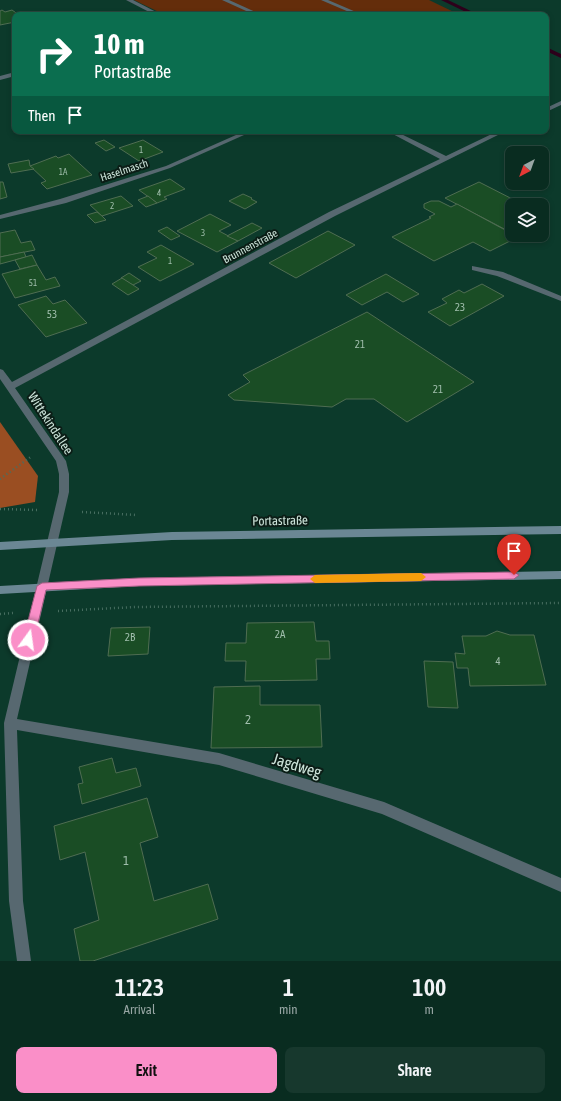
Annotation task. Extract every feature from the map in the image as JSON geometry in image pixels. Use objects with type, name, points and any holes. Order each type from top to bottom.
[{"type":"main road","name":"Portastraße","points":[[0,546],[172,536],[561,530]]},
{"type":"main road","points":[[0,590],[42,586],[147,582],[561,574]]},
{"type":"street","points":[[129,0],[153,12]]},
{"type":"street","points":[[225,0],[252,12]]},
{"type":"street","points":[[324,0],[353,12]]},
{"type":"street","points":[[0,78],[12,75]]},
{"type":"street","points":[[549,109],[561,103]]},
{"type":"street","name":"Haselmasch","points":[[0,217],[63,202],[168,167],[243,134]]},
{"type":"street","points":[[396,134],[446,159]]},
{"type":"street","name":"Brunnenstraße","points":[[10,387],[332,214],[497,134]]},
{"type":"street","points":[[475,268],[500,274],[553,294],[561,299]]},
{"type":"street","name":"Wittekindallee","points":[[0,372],[62,462],[64,474],[64,492],[10,723],[16,901],[24,961]]},
{"type":"street","name":"Jagdweg","points":[[10,723],[227,761],[384,808],[561,885]]},
{"type":"path","points":[[0,479],[50,444]]},
{"type":"path","points":[[0,509],[33,510]]},
{"type":"path","points":[[0,614],[135,607],[561,603]]},
{"type":"shaded area","points":[[134,0],[429,0],[454,12],[159,12]]},
{"type":"shaded area","points":[[0,422],[38,476],[35,502],[0,508]]},
{"type":"building","points":[[2,10],[5,12],[12,10],[15,12],[12,12],[12,23],[0,25],[0,11]]},
{"type":"building","points":[[104,140],[115,147],[106,151],[95,143]]},
{"type":"building","points":[[143,140],[163,152],[139,161],[119,148]]},
{"type":"building","points":[[69,154],[92,175],[47,189],[41,183],[46,181],[30,166],[56,156],[58,158]]},
{"type":"building","points":[[29,160],[30,166],[34,169],[11,173],[8,164]]},
{"type":"building","points":[[170,179],[185,189],[164,197],[167,199],[157,203],[139,190]]},
{"type":"building","points":[[0,182],[3,182],[7,197],[0,199]]},
{"type":"building","points":[[479,182],[510,198],[505,198],[505,229],[445,198]]},
{"type":"building","points":[[243,194],[257,202],[245,209],[229,201]]},
{"type":"building","points":[[121,196],[133,206],[102,216],[90,205]]},
{"type":"building","points":[[148,196],[157,203],[146,207],[138,200]]},
{"type":"building","points":[[431,201],[439,201],[451,207],[457,204],[505,230],[505,242],[508,242],[490,251],[473,242],[434,261],[392,237],[431,218],[429,217],[435,214],[424,208],[424,204]]},
{"type":"building","points":[[97,212],[106,220],[95,223],[87,215]]},
{"type":"building","points":[[210,214],[231,225],[219,231],[238,241],[217,252],[177,231]]},
{"type":"building","points":[[252,223],[262,228],[238,241],[227,236]]},
{"type":"building","points":[[167,227],[180,236],[171,240],[158,231]]},
{"type":"building","points":[[15,230],[21,243],[31,241],[35,250],[0,257],[0,233]]},
{"type":"building","points":[[328,231],[355,245],[296,278],[269,263]]},
{"type":"building","points":[[161,245],[194,264],[160,281],[138,267],[157,258],[147,252]]},
{"type":"building","points":[[24,252],[26,257],[0,264],[0,257]]},
{"type":"building","points":[[32,255],[37,265],[20,269],[15,260]]},
{"type":"building","points":[[37,265],[46,280],[55,277],[60,286],[15,298],[2,274]]},
{"type":"building","points":[[129,273],[141,281],[133,285],[121,278]]},
{"type":"building","points":[[386,274],[419,294],[403,302],[387,292],[362,305],[346,295]]},
{"type":"building","points":[[122,278],[139,289],[128,295],[112,284]]},
{"type":"building","points":[[482,284],[504,296],[450,326],[428,312],[447,303],[442,299],[459,290],[464,293]]},
{"type":"building","points":[[46,296],[53,304],[65,300],[87,323],[46,337],[18,305]]},
{"type":"building","points":[[367,312],[474,382],[407,422],[374,399],[346,399],[332,407],[234,400],[228,395],[250,382],[243,375]]},
{"type":"building","points":[[314,622],[316,641],[329,641],[330,659],[316,659],[317,680],[245,681],[246,661],[225,661],[226,643],[246,643],[247,623]]},
{"type":"building","points":[[150,627],[148,654],[108,656],[111,628]]},
{"type":"building","points":[[497,631],[510,635],[534,635],[546,685],[470,686],[468,668],[457,668],[455,653],[465,654],[462,636],[486,636]]},
{"type":"building","points":[[424,661],[453,662],[458,708],[428,707]]},
{"type":"building","points":[[260,686],[260,705],[320,705],[322,747],[211,748],[214,687]]},
{"type":"building","points":[[112,758],[116,773],[136,768],[141,786],[82,804],[78,784],[83,783],[79,767]]},
{"type":"building","points":[[147,798],[158,837],[140,843],[154,901],[208,884],[218,919],[93,961],[80,961],[74,929],[99,920],[85,852],[60,860],[54,826]]},
{"type":"waterway","points":[[444,0],[470,12]]},
{"type":"waterway","points":[[549,50],[561,56]]},
{"type":"slow traffic","points":[[315,579],[421,577]]},
{"type":"route","points":[[28,640],[42,586],[139,582],[514,575]]}]
